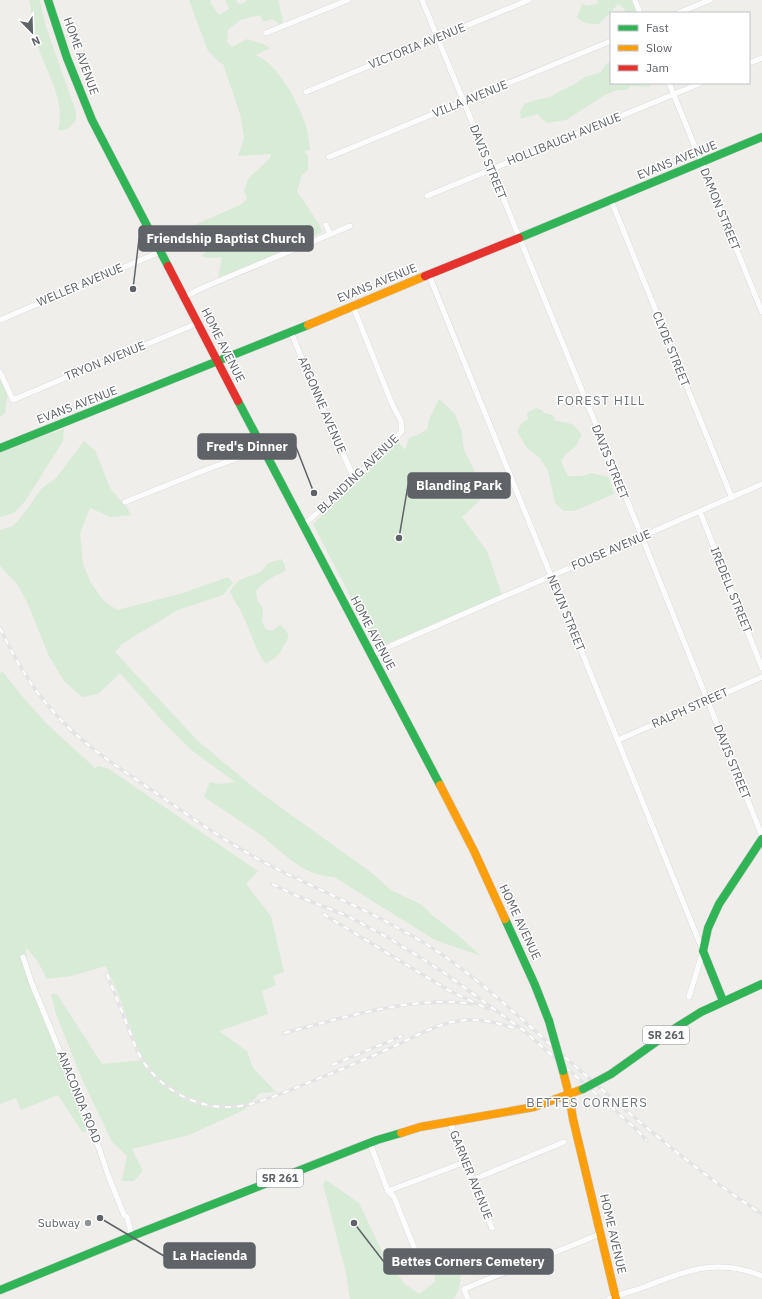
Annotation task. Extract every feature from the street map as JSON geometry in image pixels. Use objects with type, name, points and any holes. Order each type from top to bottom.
[{"type":"street","name":"HOME AVENUE","points":[[48,0],[62,45],[88,112],[474,851],[535,984],[549,1021],[569,1095],[613,1298]]},
{"type":"street","points":[[266,33],[348,0]]},
{"type":"street","name":"DAVIS STREET","points":[[422,0],[642,537],[762,836]]},
{"type":"street","name":"VICTORIA AVENUE","points":[[306,92],[529,0]]},
{"type":"street","points":[[635,0],[640,12]]},
{"type":"street","points":[[680,12],[710,0]]},
{"type":"street","name":"VILLA AVENUE","points":[[329,157],[610,41]]},
{"type":"street","points":[[750,63],[762,58]]},
{"type":"street","name":"DAMON STREET","points":[[669,84],[762,312]]},
{"type":"street","name":"HOLLIBAUGH AVENUE","points":[[428,196],[699,84]]},
{"type":"street","name":"EVANS AVENUE","points":[[0,448],[218,362],[762,138]]},
{"type":"street","name":"CLYDE STREET","points":[[611,200],[732,498]]},
{"type":"street","points":[[326,225],[330,234]]},
{"type":"street","points":[[184,296],[350,226]]},
{"type":"street","name":"WELLER AVENUE","points":[[0,320],[160,252]]},
{"type":"street","name":"NEVIN STREET","points":[[429,275],[703,951]]},
{"type":"street","name":"BLANDING AVENUE","points":[[303,525],[320,512],[402,431],[402,426],[366,342],[353,306]]},
{"type":"street","name":"TRYON AVENUE","points":[[0,372],[13,400],[198,323]]},
{"type":"street","name":"ARGONNE AVENUE","points":[[291,332],[318,398],[354,478]]},
{"type":"street","points":[[126,502],[204,470],[263,449]]},
{"type":"street","name":"FOUSE AVENUE","points":[[372,654],[762,484]]},
{"type":"street","name":"IREDELL STREET","points":[[700,512],[762,668]]},
{"type":"street","name":"RALPH STREET","points":[[618,740],[762,677]]},
{"type":"street","points":[[689,996],[703,951],[708,928],[719,904],[762,839]]},
{"type":"street","points":[[703,951],[723,1001]]},
{"type":"street","name":"ANACONDA ROAD","points":[[23,957],[124,1215],[127,1217],[132,1236]]},
{"type":"street","name":"SR 261","points":[[0,1290],[132,1236],[370,1143],[403,1132],[450,1121],[519,1110],[547,1103],[569,1095],[611,1074],[677,1027],[701,1012],[762,984]]},
{"type":"street","name":"GARNER AVENUE","points":[[450,1121],[456,1141],[492,1228]]},
{"type":"street","points":[[472,1180],[564,1142]]},
{"type":"street","points":[[370,1143],[388,1191],[394,1198],[423,1270]]},
{"type":"street","points":[[388,1191],[465,1162]]},
{"type":"street","points":[[468,1299],[464,1289],[600,1234]]},
{"type":"street","points":[[613,1298],[635,1291],[679,1273],[703,1268],[718,1266],[734,1268],[762,1276]]},
{"type":"green space","points":[[29,0],[40,0],[45,24],[76,112],[76,120],[70,127],[64,130],[58,130],[60,118],[57,94],[38,48]]},
{"type":"green space","points":[[189,0],[211,0],[210,2],[219,15],[229,9],[225,0],[236,0],[238,4],[244,3],[247,0],[278,0],[283,20],[281,25],[272,19],[263,22],[260,15],[240,20],[228,30],[227,42],[232,47],[247,39],[270,48],[256,55],[272,67],[286,84],[305,123],[310,150],[304,151],[308,156],[308,170],[302,175],[297,191],[319,224],[322,232],[283,252],[218,278],[222,257],[208,258],[201,256],[208,250],[208,242],[191,249],[183,250],[178,245],[176,237],[184,233],[192,226],[242,204],[247,198],[244,191],[248,179],[270,158],[271,154],[238,156],[244,138],[240,114],[223,64],[220,63],[208,51]]},
{"type":"green space","points":[[597,0],[631,0],[637,12],[626,12],[618,4],[599,24],[590,24],[577,17],[582,4],[589,6],[598,3]]},
{"type":"green space","points":[[610,62],[610,84],[650,84],[649,87],[631,86],[626,90],[617,90],[605,95],[566,120],[547,123],[537,114],[521,119],[520,112],[524,104],[550,97],[585,77],[601,72],[606,64]]},
{"type":"green space","points":[[0,378],[8,393],[5,413],[0,417]]},
{"type":"green space","points":[[439,399],[455,414],[462,432],[464,450],[476,474],[488,486],[483,497],[462,517],[487,551],[502,595],[379,647],[376,646],[313,524],[398,442],[405,450],[409,438],[418,435],[427,429],[430,417]]},
{"type":"green space","points":[[536,408],[542,410],[544,413],[553,415],[555,421],[573,425],[582,435],[576,446],[566,454],[561,461],[568,476],[583,476],[591,473],[609,477],[614,494],[574,511],[564,511],[555,503],[548,471],[540,458],[527,448],[518,433],[518,429],[522,423],[528,419],[527,413]]},
{"type":"green space","points":[[64,429],[63,441],[26,500],[14,513],[0,517],[0,451]]},
{"type":"green space","points":[[84,441],[95,450],[111,490],[126,506],[131,515],[111,517],[90,508],[80,533],[83,564],[91,583],[104,601],[117,610],[183,593],[228,577],[233,583],[223,595],[178,610],[122,644],[115,652],[198,741],[258,791],[372,873],[391,890],[422,905],[481,956],[435,940],[334,877],[323,876],[302,867],[284,855],[258,833],[204,797],[210,782],[221,784],[235,782],[190,749],[166,725],[120,673],[98,694],[82,697],[64,681],[49,656],[27,602],[17,584],[0,566],[0,530],[13,526],[41,489],[56,478]]},
{"type":"green space","points":[[281,559],[285,565],[285,571],[266,581],[256,591],[258,602],[262,606],[262,621],[266,629],[271,631],[280,625],[288,634],[288,639],[279,654],[266,664],[256,647],[246,622],[230,591],[243,578],[261,572],[266,565]]},
{"type":"green space","points":[[3,672],[47,724],[95,768],[98,766],[109,769],[258,871],[246,884],[271,916],[284,972],[273,976],[276,985],[262,991],[268,1014],[219,1031],[247,1051],[253,1068],[276,1092],[260,1093],[244,1110],[189,1135],[132,1149],[143,1171],[134,1181],[122,1181],[127,1156],[112,1142],[81,1077],[56,1014],[51,994],[57,994],[102,1064],[142,1060],[118,993],[106,966],[71,976],[47,979],[38,962],[26,947],[28,979],[90,1131],[82,1132],[58,1095],[21,1110],[16,1098],[0,1104],[0,673]]},
{"type":"green space","points":[[326,1180],[359,1203],[385,1258],[404,1283],[419,1294],[435,1282],[435,1263],[438,1248],[461,1262],[460,1282],[456,1295],[452,1299],[350,1299],[346,1273],[323,1184]]},
{"type":"railway","points":[[0,628],[23,671],[44,701],[64,723],[102,756],[232,844],[263,862],[407,933],[447,958],[488,990],[654,1134],[680,1155],[762,1214]]},
{"type":"railway","points":[[272,884],[359,922],[392,940],[443,972],[523,1030],[635,1128],[647,1141]]},
{"type":"railway","points":[[323,914],[448,990],[488,1009]]},
{"type":"railway","points":[[107,974],[136,1048],[148,1068],[158,1079],[181,1095],[207,1105],[221,1107],[236,1107],[272,1097],[366,1059],[428,1030],[450,1022],[480,1020],[494,1022],[514,1028]]},
{"type":"railway","points":[[284,1033],[379,1009],[418,1003],[459,1002],[472,1004]]},
{"type":"railway","points":[[332,1065],[402,1036]]},
{"type":"traffic: fast","points":[[48,0],[67,58],[92,120],[168,266]]},
{"type":"traffic: fast","points":[[519,238],[762,137]]},
{"type":"traffic: fast","points":[[0,448],[308,325]]},
{"type":"traffic: fast","points":[[238,401],[440,785]]},
{"type":"traffic: fast","points":[[723,1001],[703,951],[708,928],[719,904],[762,839]]},
{"type":"traffic: fast","points":[[505,919],[535,985],[549,1021]]},
{"type":"traffic: fast","points":[[611,1074],[677,1027],[701,1012],[762,984]]},
{"type":"traffic: fast","points":[[549,1021],[563,1071]]},
{"type":"traffic: fast","points":[[583,1089],[611,1074]]},
{"type":"traffic: fast","points":[[0,1290],[132,1236],[377,1140],[401,1133]]},
{"type":"traffic: slow","points":[[308,325],[425,276]]},
{"type":"traffic: slow","points":[[440,785],[474,851],[505,919]]},
{"type":"traffic: slow","points":[[563,1071],[616,1299]]},
{"type":"traffic: slow","points":[[401,1133],[420,1127],[534,1107],[583,1089]]},
{"type":"traffic: jam","points":[[425,276],[519,238]]},
{"type":"traffic: jam","points":[[168,266],[238,401]]},
{"type":"place","name":"Friendship Baptist Church","points":[[133,289]]},
{"type":"place","name":"Fred's Dinner","points":[[314,493]]},
{"type":"place","name":"Blanding Park","points":[[399,538]]},
{"type":"place","name":"La Hacienda","points":[[100,1218]]},
{"type":"place","name":"Subway","points":[[88,1223]]},
{"type":"place","name":"Bettes Corners Cemetery","points":[[354,1223]]},
{"type":"district","name":"FOREST HILL","points":[[601,400]]},
{"type":"district","name":"BETTES CORNERS","points":[[587,1102]]}]
